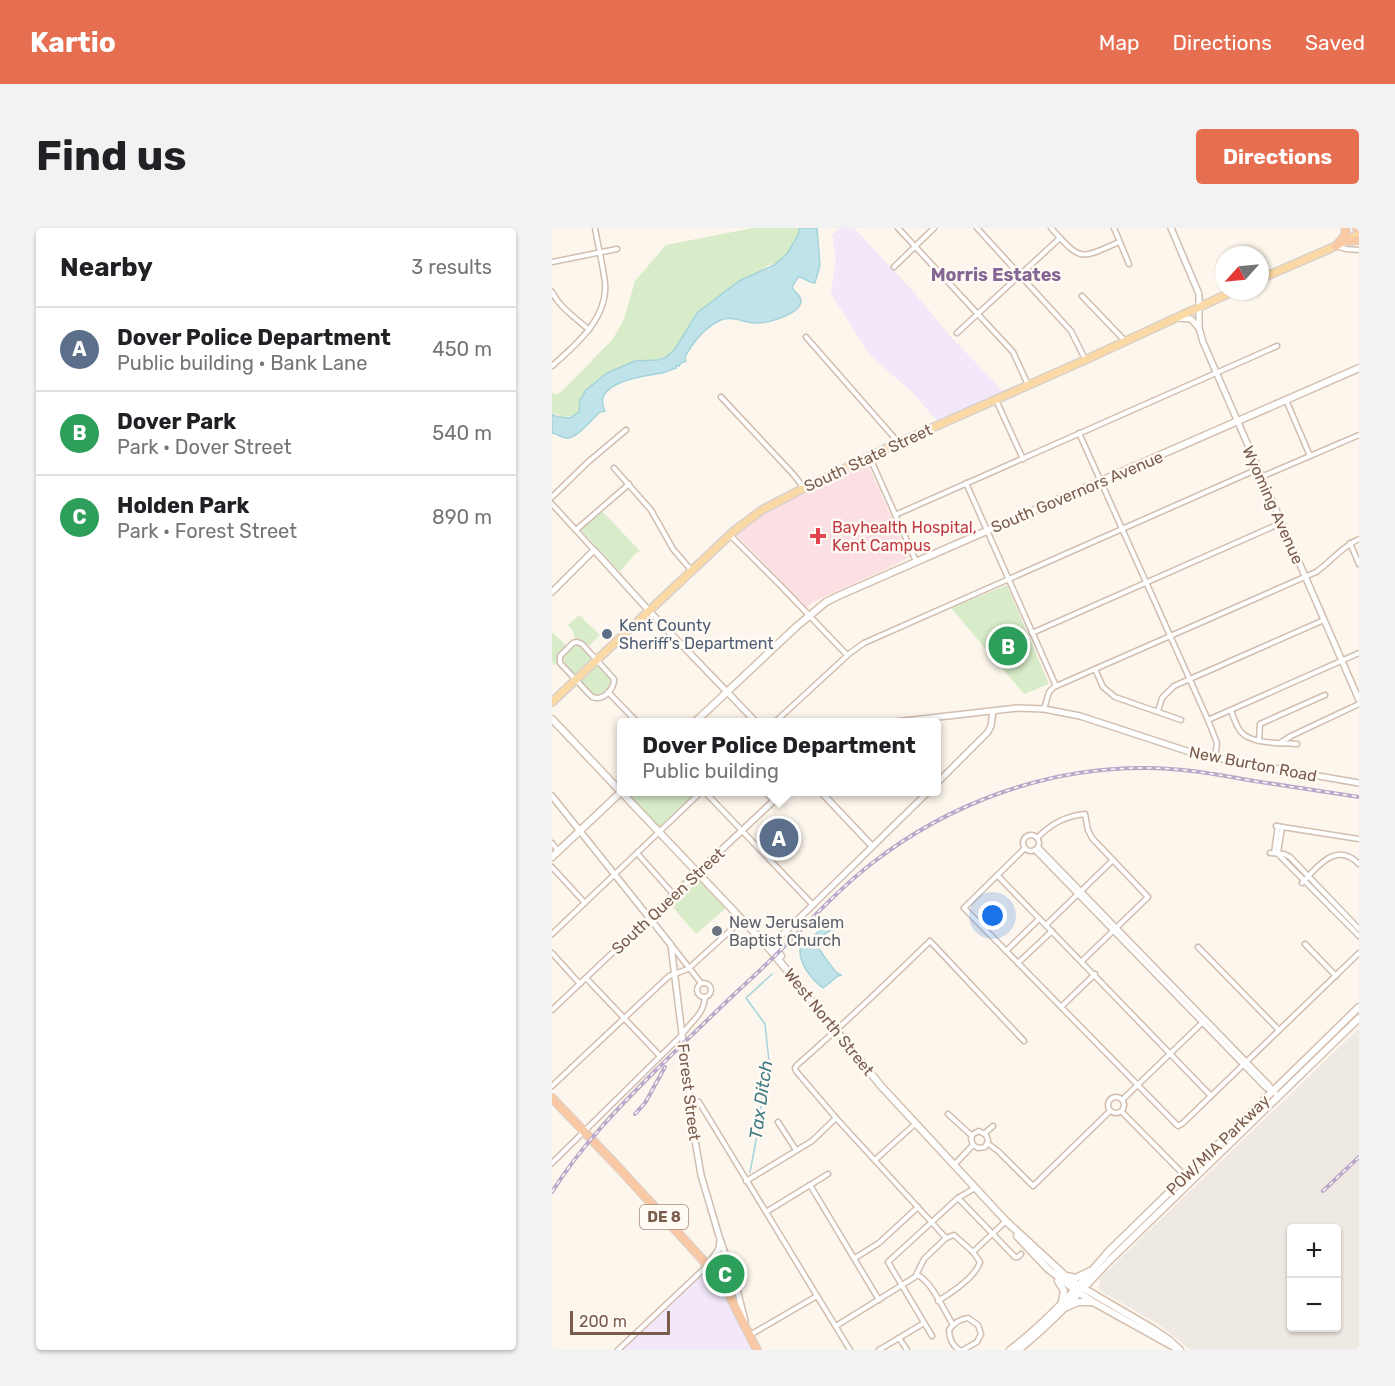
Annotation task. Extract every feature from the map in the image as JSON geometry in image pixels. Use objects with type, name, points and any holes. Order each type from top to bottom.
[{"type":"highway","points":[[1336,246],[1345,235],[1345,228]]},
{"type":"highway","points":[[1345,242],[1359,240]]},
{"type":"highway","name":"DE 8","points":[[552,1098],[708,1265]]},
{"type":"highway","name":"Forest Street","points":[[708,1265],[722,1281],[757,1350]]},
{"type":"main road","points":[[1269,275],[1359,234]]},
{"type":"main road","name":"South State Street","points":[[552,702],[730,535],[762,510],[898,443],[1215,300]]},
{"type":"main road","name":"South Governors Avenue","points":[[700,718],[826,602],[1359,368]]},
{"type":"main road","name":"West North Street","points":[[552,719],[617,788]]},
{"type":"main road","points":[[552,857],[617,796]]},
{"type":"main road","name":"West North Street","points":[[625,796],[768,947],[881,1086],[1006,1221],[1093,1302],[1179,1349]]},
{"type":"main road","points":[[778,939],[776,950],[796,982]]},
{"type":"main road","name":"POW/MIA Parkway","points":[[1095,1272],[1109,1251],[1359,1007]]},
{"type":"main road","name":"POW/MIA Parkway","points":[[1062,1306],[1359,1018]]},
{"type":"main road","points":[[1186,1177],[1187,1186]]},
{"type":"main road","name":"West North Street","points":[[1006,1221],[1048,1269],[1079,1290],[1104,1301],[1169,1340],[1179,1349]]},
{"type":"main road","points":[[1018,1350],[1062,1306],[1063,1288],[1048,1269]]},
{"type":"main road","points":[[1063,1274],[1076,1278],[1095,1272],[1093,1289],[1104,1301]]},
{"type":"main road","points":[[1010,1350],[1062,1306],[1078,1302],[1093,1302]]},
{"type":"street","points":[[552,366],[589,330],[602,306],[605,283],[595,228]]},
{"type":"street","points":[[898,228],[1014,354],[1028,385]]},
{"type":"street","points":[[894,267],[934,228]]},
{"type":"street","points":[[977,228],[1071,330],[1085,360]]},
{"type":"street","points":[[1051,228],[1075,252],[1083,255],[1093,254],[1119,242]]},
{"type":"street","points":[[1114,228],[1129,264]]},
{"type":"street","name":"Wyoming Avenue","points":[[1171,228],[1199,294],[1199,328],[1203,342],[1359,702]]},
{"type":"street","points":[[957,333],[1060,238]]},
{"type":"street","points":[[1336,246],[1359,250]]},
{"type":"street","points":[[552,262],[617,249]]},
{"type":"street","points":[[552,292],[563,307],[589,330]]},
{"type":"street","points":[[1082,296],[1125,341]]},
{"type":"street","points":[[1176,318],[1191,319],[1199,328]]},
{"type":"street","points":[[806,337],[898,443]]},
{"type":"street","points":[[895,515],[1277,346]]},
{"type":"street","points":[[721,397],[793,474],[801,484],[802,490]]},
{"type":"street","points":[[996,399],[1023,459]]},
{"type":"street","points":[[1286,400],[1310,456]]},
{"type":"street","points":[[552,497],[626,430]]},
{"type":"street","points":[[1079,433],[1208,720],[1217,743],[1214,758]]},
{"type":"street","points":[[1261,477],[1359,435]]},
{"type":"street","points":[[869,457],[916,561]]},
{"type":"street","points":[[614,468],[651,510],[672,549],[692,571]]},
{"type":"street","points":[[780,718],[847,655],[864,643],[1258,469]]},
{"type":"street","points":[[966,483],[1056,686]]},
{"type":"street","points":[[576,530],[629,484]]},
{"type":"street","points":[[552,504],[649,611],[751,718]]},
{"type":"street","points":[[1032,633],[1281,523]]},
{"type":"street","points":[[730,535],[847,655]]},
{"type":"street","points":[[936,718],[1017,708],[1044,709],[1049,692],[1056,686],[1305,577],[1325,566],[1350,543],[1359,539]]},
{"type":"street","points":[[1350,543],[1359,564]]},
{"type":"street","points":[[552,592],[594,550]]},
{"type":"street","points":[[1158,711],[1162,698],[1169,690],[1324,620]]},
{"type":"street","points":[[577,642],[597,659],[614,679],[613,687],[603,697],[594,699],[560,663],[560,656],[577,642]]},
{"type":"street","points":[[1208,720],[1359,653]]},
{"type":"street","points":[[1095,669],[1103,687],[1115,697],[1181,720]]},
{"type":"street","points":[[608,692],[632,718]]},
{"type":"street","points":[[1259,741],[1260,724],[1325,695]]},
{"type":"street","points":[[1280,743],[1359,702]]},
{"type":"street","name":"New Burton Road","points":[[1044,709],[1080,716],[1182,750],[1214,758],[1359,783]]},
{"type":"street","points":[[941,778],[988,732],[993,711]]},
{"type":"street","points":[[1231,711],[1246,737],[1259,741],[1297,744]]},
{"type":"street","points":[[552,796],[701,983]]},
{"type":"street","points":[[552,934],[699,796]]},
{"type":"street","points":[[707,796],[813,905]]},
{"type":"street","points":[[770,796],[774,800]]},
{"type":"street","name":"South Queen Street","points":[[552,1010],[778,796]]},
{"type":"street","points":[[824,796],[872,846]]},
{"type":"street","points":[[768,947],[924,796]]},
{"type":"street","points":[[1037,838],[1058,820],[1085,814],[1092,838],[1148,897],[1082,961]]},
{"type":"street","points":[[1359,839],[1279,826],[1274,853],[1359,929]]},
{"type":"street","points":[[1025,849],[1023,842],[1026,837],[1031,835],[1037,838]]},
{"type":"street","points":[[1036,849],[1039,841],[1037,838]]},
{"type":"street","points":[[552,843],[558,851]]},
{"type":"street","points":[[1025,849],[1030,851],[1036,849]]},
{"type":"street","points":[[1025,849],[964,908],[1178,1126],[1359,953]]},
{"type":"street","points":[[1036,849],[1082,891],[1148,964],[1245,1064],[1269,1085],[1278,1097]]},
{"type":"street","points":[[1036,849],[1078,896],[1115,929]]},
{"type":"street","points":[[638,853],[674,895]]},
{"type":"street","points":[[1306,880],[1333,855],[1353,858],[1359,864]]},
{"type":"street","points":[[1046,926],[1113,860]]},
{"type":"street","points":[[552,867],[585,903]]},
{"type":"street","points":[[998,876],[1211,1096]]},
{"type":"street","points":[[1306,880],[1359,936]]},
{"type":"street","points":[[1006,951],[1039,919]]},
{"type":"street","points":[[552,1086],[669,976],[690,968],[742,920]]},
{"type":"street","points":[[1018,963],[1052,931]]},
{"type":"street","points":[[946,1238],[836,1118],[795,1068],[929,941],[1024,1041]]},
{"type":"street","points":[[1305,944],[1336,976]]},
{"type":"street","name":"Forest Street","points":[[671,945],[701,1174],[736,1285],[748,1332]]},
{"type":"street","points":[[1198,947],[1279,1030]]},
{"type":"street","points":[[552,953],[580,984]]},
{"type":"street","points":[[1148,964],[1204,1021]]},
{"type":"street","points":[[1061,1007],[1095,974]]},
{"type":"street","points":[[586,978],[660,1056]]},
{"type":"street","points":[[552,1162],[682,1035],[686,1027],[702,1012],[705,997],[711,993],[711,987],[706,982],[697,987],[697,993],[705,997]]},
{"type":"street","points":[[1122,1100],[1204,1021]]},
{"type":"street","points":[[1122,1100],[1115,1097],[1110,1099],[1108,1104],[1110,1111],[1114,1114],[1122,1112]]},
{"type":"street","points":[[690,1100],[699,1102],[850,1350]]},
{"type":"street","points":[[1122,1100],[1124,1104],[1122,1112]]},
{"type":"street","points":[[987,1143],[1033,1186],[1110,1111]]},
{"type":"street","points":[[1122,1112],[1186,1177]]},
{"type":"street","points":[[948,1114],[972,1136]]},
{"type":"street","points":[[746,1181],[812,1141],[836,1118]]},
{"type":"street","points":[[778,1122],[796,1150]]},
{"type":"street","points":[[875,1160],[915,1124]]},
{"type":"street","points":[[985,1133],[993,1126]]},
{"type":"street","points":[[972,1136],[979,1131],[985,1133],[988,1138],[987,1143],[981,1148],[973,1145]]},
{"type":"street","points":[[972,1136],[973,1145]]},
{"type":"street","points":[[954,1166],[973,1145]]},
{"type":"street","points":[[766,1212],[828,1174]]},
{"type":"street","points":[[810,1185],[879,1300]]},
{"type":"street","points":[[932,1336],[888,1262],[958,1198],[975,1188]]},
{"type":"street","points":[[958,1198],[1014,1257],[1021,1254]]},
{"type":"street","points":[[855,1258],[879,1243],[918,1207]]},
{"type":"street","points":[[973,1252],[1006,1221]]},
{"type":"street","points":[[836,1326],[917,1275],[924,1259],[949,1235],[954,1235],[973,1252],[980,1262],[979,1266],[949,1294],[938,1301]]},
{"type":"street","points":[[618,1350],[708,1265],[719,1249],[719,1236]]},
{"type":"street","points":[[917,1275],[928,1284],[953,1325]]},
{"type":"street","points":[[748,1332],[817,1296]]},
{"type":"street","points":[[968,1318],[978,1325],[981,1334],[980,1338],[970,1347],[962,1350],[957,1349],[949,1336],[949,1330],[953,1325],[968,1318]]},
{"type":"street","points":[[879,1350],[924,1323]]},
{"type":"street","points":[[899,1338],[907,1350]]},
{"type":"shaded area","points":[[840,228],[854,228],[912,290],[952,338],[1004,392],[938,422],[912,392],[870,355],[831,294],[836,257],[832,235]]},
{"type":"shaded area","name":"Bayhealth Hospital, Kent Campus","points":[[867,463],[910,557],[814,601],[806,608],[736,535],[763,514]]},
{"type":"shaded area","points":[[1359,1028],[1359,1350],[1191,1350],[1158,1324],[1099,1290],[1100,1278]]},
{"type":"shaded area","points":[[705,1271],[710,1272],[728,1298],[751,1350],[622,1350]]},
{"type":"green space","points":[[753,228],[802,228],[787,256],[732,286],[671,356],[616,368],[574,418],[572,416],[561,417],[557,414],[552,416],[552,394],[556,395],[563,390],[613,339],[624,319],[635,281],[666,245]]},
{"type":"green space","points":[[602,511],[640,551],[620,572],[581,530]]},
{"type":"green space","points":[[1007,585],[1049,684],[1024,694],[951,608]]},
{"type":"green space","points":[[579,615],[600,635],[588,647],[618,679],[614,690],[598,702],[591,700],[557,663],[555,665],[552,662],[552,632],[567,646],[575,640],[573,631],[568,625]]},
{"type":"green space","points":[[628,796],[693,796],[658,828]]},
{"type":"green space","points":[[698,878],[726,908],[696,934],[670,904]]},
{"type":"green space","points":[[723,1251],[737,1294],[736,1295],[714,1266]]},
{"type":"water","points":[[799,228],[817,228],[820,265],[815,283],[798,277],[792,287],[801,299],[800,306],[796,310],[763,323],[730,318],[721,320],[700,335],[685,357],[686,361],[679,366],[664,373],[633,379],[612,387],[605,393],[602,401],[605,411],[600,412],[574,436],[566,438],[552,433],[552,415],[570,418],[579,412],[580,400],[586,390],[607,373],[635,361],[665,358],[675,349],[697,313],[739,281],[774,265],[787,254],[799,233]]},
{"type":"water","points":[[824,926],[834,929],[823,936],[818,946],[837,973],[842,975],[823,988],[807,971],[800,955],[800,949]]},
{"type":"waterway","name":"Tax Ditch","points":[[750,1172],[759,1125],[764,1075],[769,1061],[765,1024],[746,998],[772,974]]},
{"type":"railway","points":[[552,1192],[588,1143],[628,1099],[841,890],[901,842],[933,823],[1001,793],[1036,782],[1110,769],[1172,769],[1359,797]]},
{"type":"railway","points":[[635,1114],[645,1103],[665,1067]]},
{"type":"railway","points":[[1323,1191],[1359,1157]]},
{"type":"place","name":"Bayhealth Hospital, Kent Campus","points":[[818,536]]},
{"type":"place","name":"Kent County Sheriff's Department","points":[[607,634]]},
{"type":"place","name":"Dover Park","points":[[1008,646]]},
{"type":"place","name":"Dover Police Department","points":[[779,838]]},
{"type":"place","name":"New Jerusalem Baptist Church","points":[[717,931]]},
{"type":"place","name":"Holden Park","points":[[725,1274]]},
{"type":"district","name":"Morris Estates","points":[[996,275]]}]
